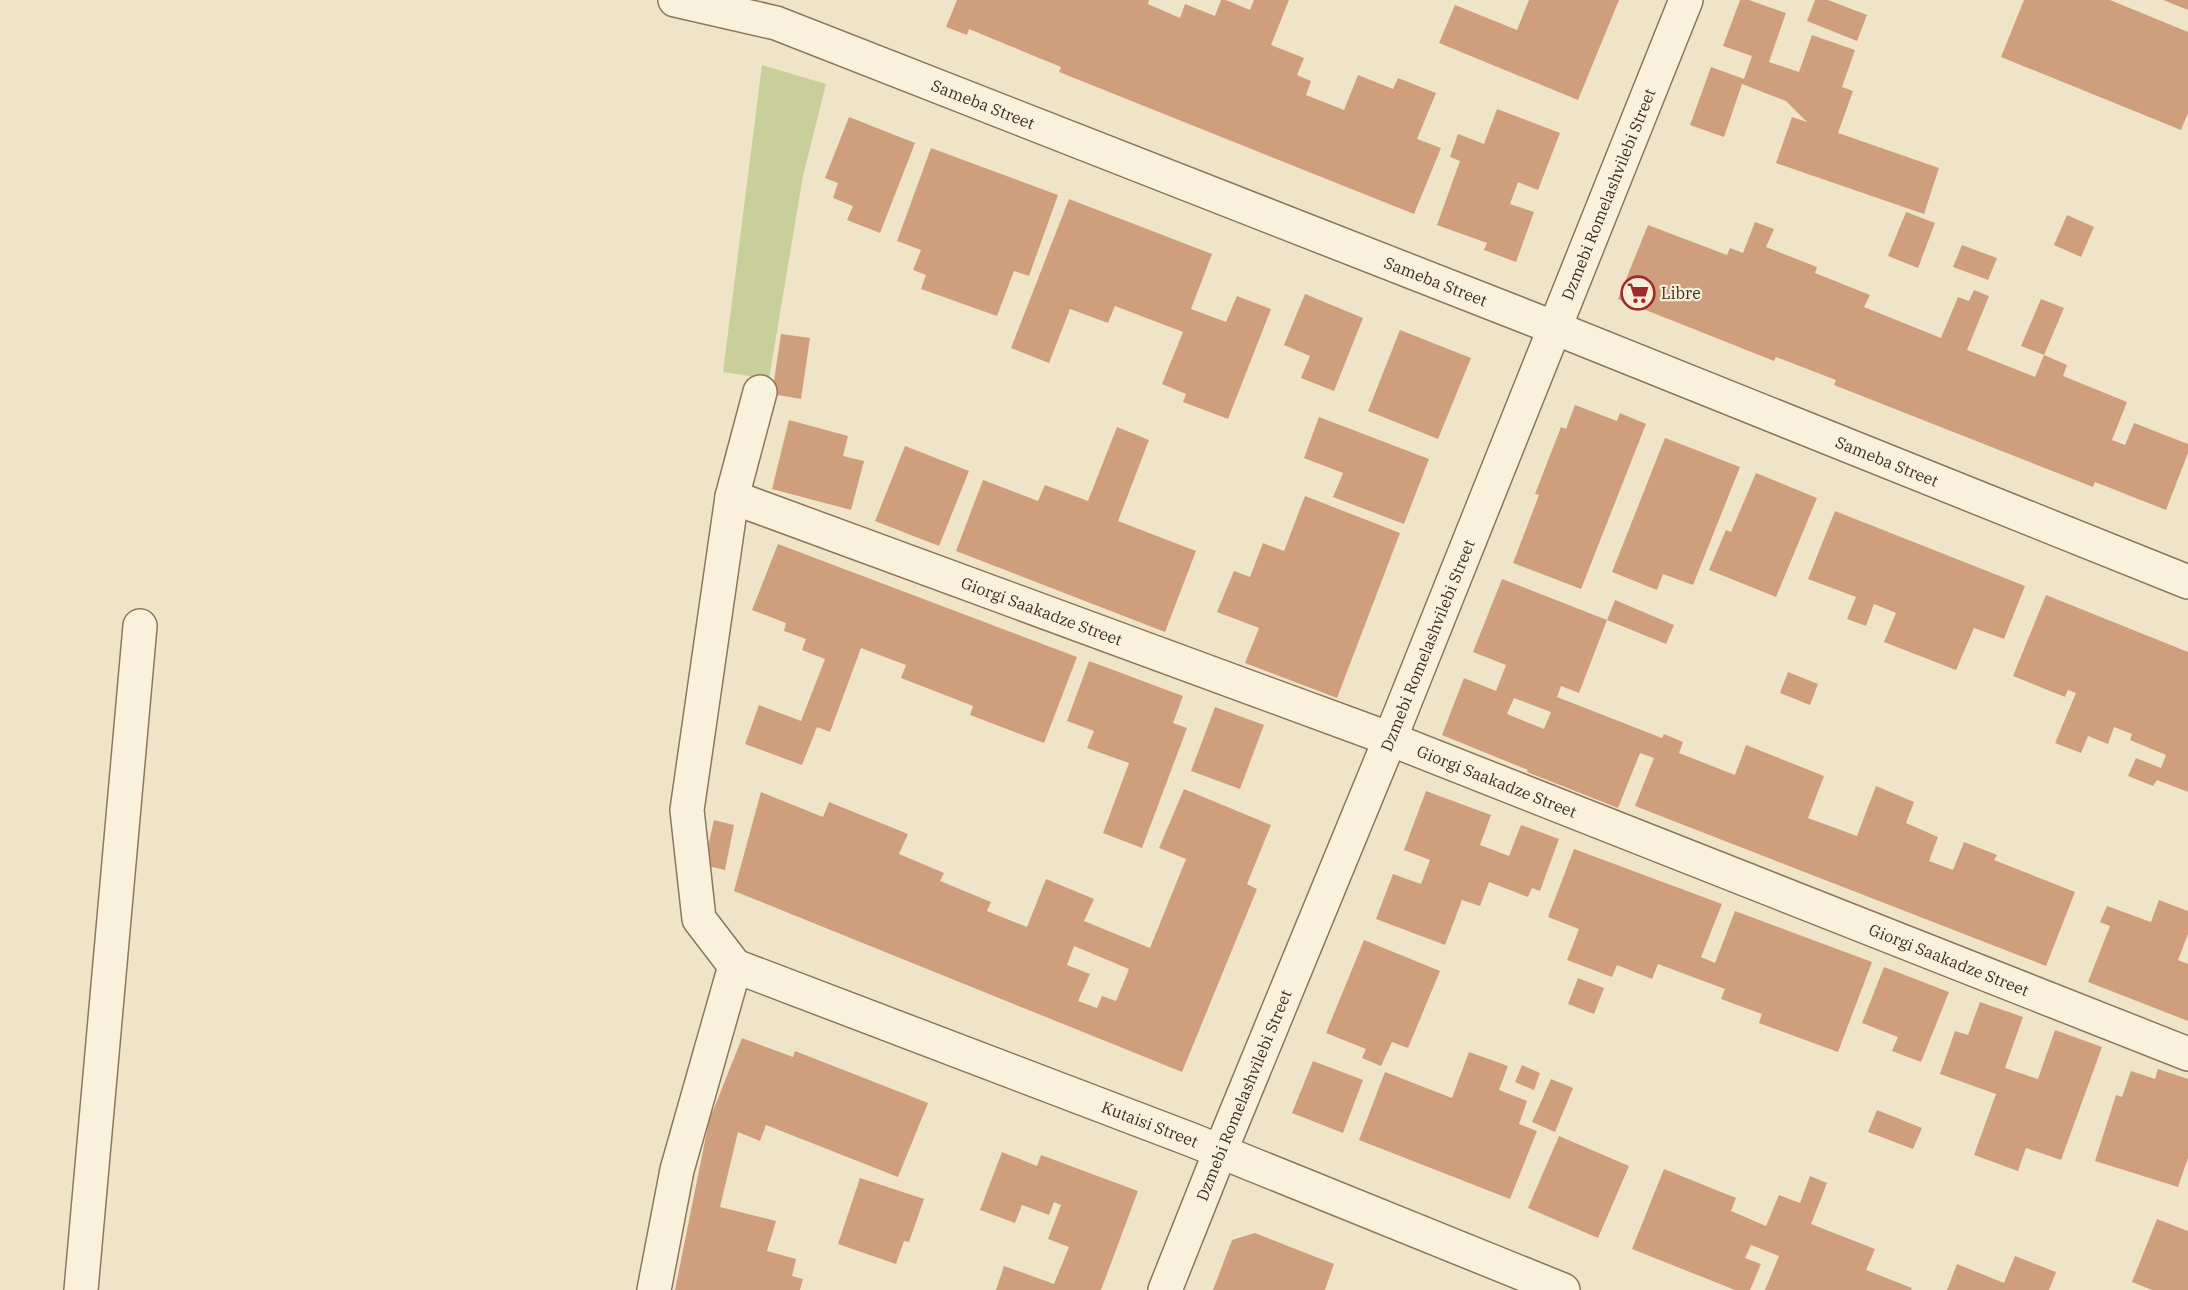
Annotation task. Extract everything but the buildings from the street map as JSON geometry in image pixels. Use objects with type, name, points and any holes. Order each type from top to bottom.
[{"type":"street","name":"Sameba Street","points":[[675,0],[782,11],[1555,328],[2188,582]]},
{"type":"street","name":"Dzmebi Romelashvilebi Street","points":[[1165,1290],[1390,739],[1686,0]]},
{"type":"street","points":[[654,1290],[677,1170],[735,966],[699,919],[687,810],[732,496],[760,392]]},
{"type":"street","name":"Giorgi Saakadze Street","points":[[732,496],[1390,739],[2188,1054]]},
{"type":"street","points":[[81,1290],[140,626]]},
{"type":"street","name":"Kutaisi Street","points":[[735,966],[1220,1152],[1563,1290]]},
{"type":"green space","points":[[762,65],[826,84],[803,176],[769,379],[723,372]]},
{"type":"place","name":"Libre","points":[[1638,293]]}]
